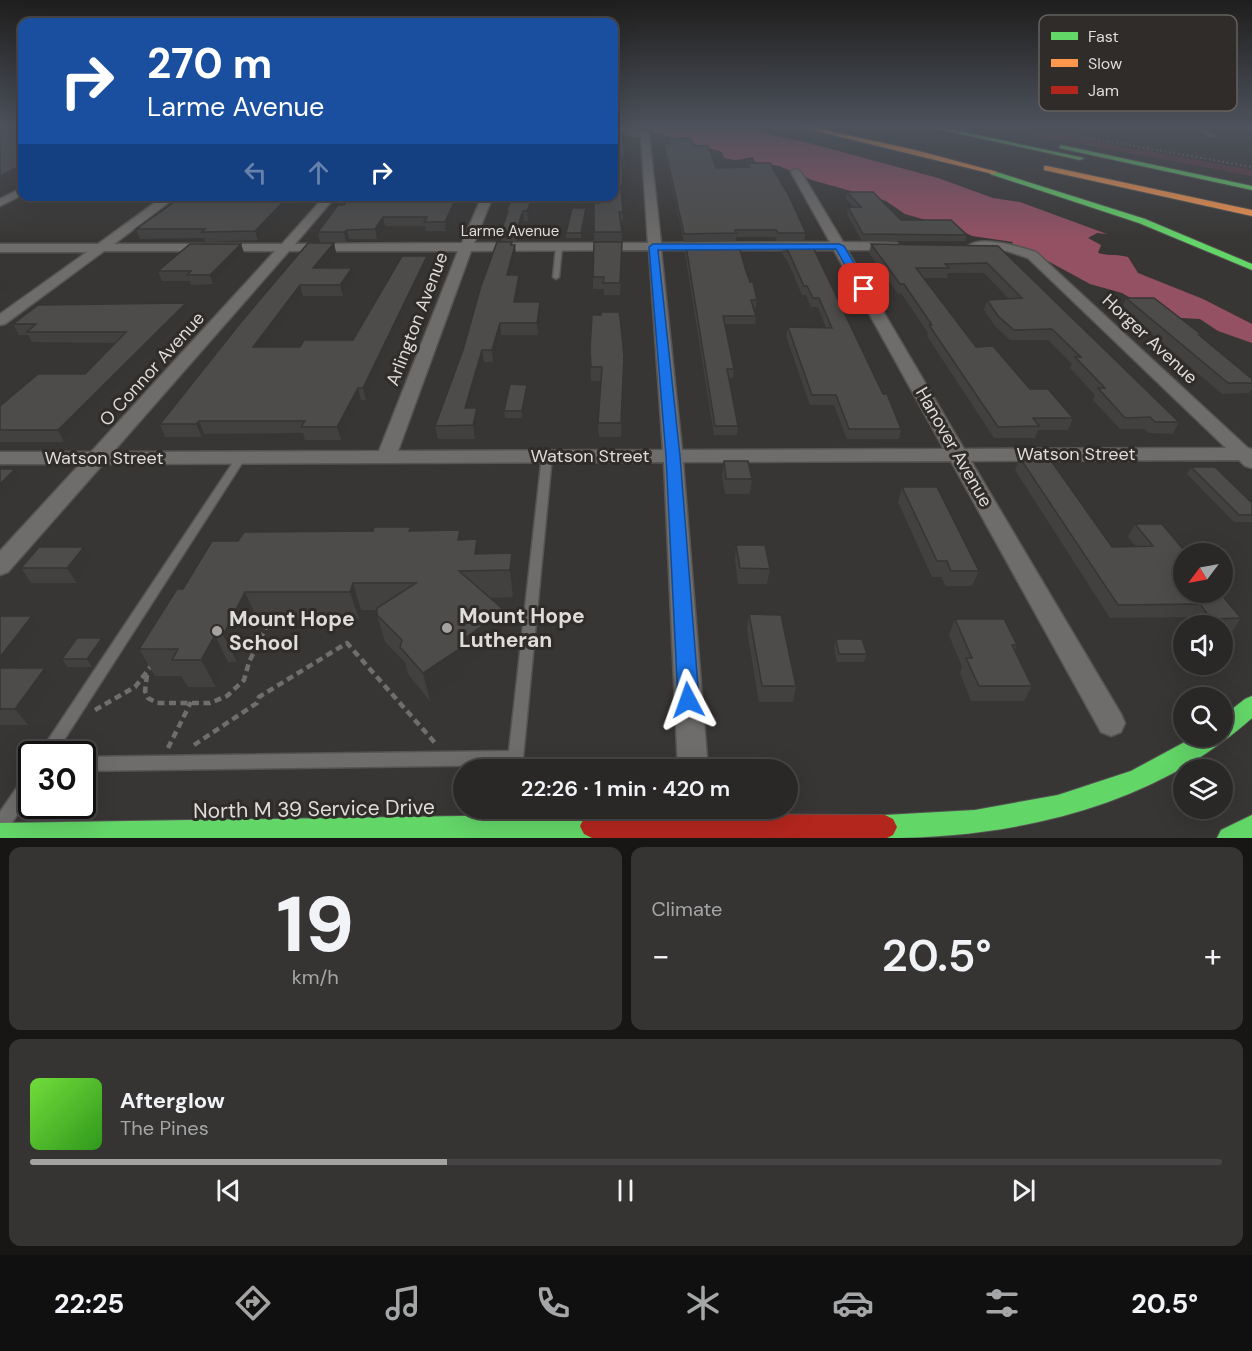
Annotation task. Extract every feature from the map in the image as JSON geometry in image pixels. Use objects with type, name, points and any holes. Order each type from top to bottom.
[{"type":"main road","points":[[957,165],[1085,207],[1163,240],[1231,274]]},
{"type":"main road","points":[[968,165],[1089,201],[1252,267]]},
{"type":"main road","points":[[1029,165],[1252,213]]},
{"type":"main road","points":[[1109,165],[1252,196]]},
{"type":"main road","points":[[1148,165],[1252,186]]},
{"type":"main road","points":[[1233,721],[1252,705]]},
{"type":"main road","name":"North M 39 Service Drive","points":[[745,819],[904,826],[999,820],[1087,800],[1158,771],[1198,747]]},
{"type":"main road","name":"North M 39 Service Drive","points":[[0,834],[617,819]]},
{"type":"main road","points":[[1229,838],[1252,827]]},
{"type":"street","points":[[647,165],[673,456],[692,759]]},
{"type":"street","name":"Hanover Avenue","points":[[796,172],[1112,723]]},
{"type":"street","points":[[0,203],[18,193]]},
{"type":"street","points":[[0,321],[165,201]]},
{"type":"street","name":"O Connor Avenue","points":[[0,566],[328,201]]},
{"type":"street","name":"Arlington Avenue","points":[[386,457],[465,247],[486,201]]},
{"type":"street","name":"Larme Avenue","points":[[0,249],[911,246]]},
{"type":"street","name":"Horger Avenue","points":[[957,246],[1002,246],[1019,249],[1032,255],[1249,456]]},
{"type":"street","name":"Watson Street","points":[[0,458],[1249,456]]},
{"type":"lane","points":[[556,277],[559,247]]},
{"type":"lane","points":[[96,764],[516,758],[547,456]]},
{"type":"lane","points":[[55,741],[241,457]]},
{"type":"lane","points":[[0,826],[18,799]]},
{"type":"path","points":[[155,658],[147,675],[145,691],[148,698],[157,703],[210,703],[227,696],[244,680],[249,662],[268,623]]},
{"type":"path","points":[[190,748],[257,703],[259,697],[347,643],[437,745]]},
{"type":"path","points":[[87,715],[129,692],[147,675]]},
{"type":"shaded area","points":[[774,165],[890,165],[938,178],[993,198],[1020,202],[1107,234],[1097,233],[1088,238],[1101,245],[1098,253],[1128,257],[1138,273],[1203,299],[1252,324],[1252,343],[1218,331],[1200,319],[1164,317],[1122,293],[1090,284],[1024,248],[1012,244],[1013,242],[972,236],[960,230],[905,214],[886,201],[812,180]]},
{"type":"shaded area","points":[[1193,165],[1225,165],[1252,170],[1252,176]]},
{"type":"building","points":[[0,165],[18,165],[18,167],[0,176]]},
{"type":"building","points":[[618,165],[622,165],[623,212],[619,212],[622,232],[594,232],[594,203],[600,203],[600,201],[618,201]]},
{"type":"building","points":[[669,165],[715,165],[716,168],[771,165],[806,233],[735,230],[736,233],[684,234]]},
{"type":"building","points":[[847,192],[873,192],[901,220],[951,220],[967,235],[863,234],[848,207],[861,207]]},
{"type":"building","points":[[176,201],[284,201],[255,231],[202,232],[205,229],[136,229]]},
{"type":"building","points":[[347,201],[455,201],[445,222],[424,222],[427,217],[383,217],[375,229],[318,232],[338,205],[344,205]]},
{"type":"building","points":[[511,201],[531,201],[527,211],[523,211],[516,232],[501,232],[508,211],[506,211]]},
{"type":"building","points":[[572,208],[586,208],[581,233],[566,233]]},
{"type":"building","points":[[497,242],[512,242],[511,245],[515,245],[507,275],[519,275],[514,302],[540,302],[537,323],[500,323],[492,350],[482,350],[465,408],[477,408],[473,425],[435,426],[463,350],[481,286]]},
{"type":"building","points":[[594,242],[622,242],[620,283],[603,283],[604,277],[593,277]]},
{"type":"building","points":[[308,243],[334,243],[313,268],[352,268],[340,285],[300,285],[253,347],[300,347],[304,340],[353,340],[402,256],[427,256],[363,388],[358,388],[337,427],[301,427],[305,421],[199,421],[196,424],[160,424],[241,322]]},
{"type":"building","points":[[190,244],[241,244],[210,275],[187,275],[191,271],[158,271]]},
{"type":"building","points":[[871,244],[998,246],[1179,422],[1155,422],[1150,417],[1125,418],[1098,388],[1105,388],[1075,357],[1081,357],[1052,329],[1014,330],[998,316],[987,300],[1022,298],[987,263],[945,264],[949,268],[916,268],[976,347],[993,346],[1030,389],[1048,389],[1073,418],[1033,418],[1039,426],[998,427],[904,284],[900,284]]},
{"type":"building","points":[[783,245],[812,245],[883,394],[887,394],[901,429],[849,429],[836,395],[812,395],[788,327],[832,328],[819,298],[813,298],[807,286],[804,286]]},
{"type":"building","points":[[686,246],[739,246],[750,282],[753,282],[757,300],[751,300],[756,316],[723,316],[734,369],[727,369],[738,426],[715,426]]},
{"type":"building","points":[[1126,298],[1154,298],[1202,335],[1199,335],[1252,379],[1252,383],[1228,383]]},
{"type":"building","points":[[186,303],[58,430],[0,430],[0,406],[38,374],[85,374],[126,332],[27,332],[36,324],[13,324],[38,305]]},
{"type":"building","points":[[601,312],[619,312],[620,317],[624,356],[621,423],[598,423],[602,367],[591,367],[590,350],[592,315],[601,315]]},
{"type":"building","points":[[510,384],[527,385],[522,411],[504,411]]},
{"type":"building","points":[[1020,458],[1049,458],[1112,547],[1153,546],[1135,524],[1162,524],[1178,543],[1173,543],[1173,603],[1228,603],[1241,618],[1233,618],[1233,615],[1208,615],[1200,604],[1118,605]]},
{"type":"building","points":[[724,461],[748,461],[752,479],[726,479]]},
{"type":"building","points":[[1191,467],[1215,467],[1252,503],[1252,515],[1239,515]]},
{"type":"building","points":[[0,469],[15,469],[0,484]]},
{"type":"building","points":[[902,487],[937,487],[979,571],[951,571],[947,561],[937,561]]},
{"type":"building","points":[[374,527],[411,527],[409,531],[460,530],[458,540],[477,539],[475,554],[512,553],[510,570],[459,571],[504,610],[460,642],[459,649],[423,673],[400,647],[402,640],[377,615],[377,608],[416,583],[353,583],[350,592],[245,592],[223,635],[215,635],[201,660],[172,660],[178,649],[139,649],[177,589],[183,589],[212,541],[238,541],[244,532],[373,531]]},
{"type":"building","points":[[736,545],[765,545],[770,569],[740,568]]},
{"type":"building","points":[[39,547],[84,547],[67,568],[21,568]]},
{"type":"building","points":[[749,614],[781,615],[796,686],[762,686]]},
{"type":"building","points":[[0,616],[32,616],[0,657]]},
{"type":"building","points":[[955,619],[1004,619],[1017,645],[1012,645],[1032,686],[979,686],[966,658],[972,658]]},
{"type":"building","points":[[77,638],[102,638],[87,659],[62,659]]},
{"type":"building","points":[[836,639],[862,639],[867,654],[839,654]]},
{"type":"building","points":[[0,668],[45,668],[15,709],[0,709]]},
{"type":"railway","points":[[1241,165],[1252,167]]},
{"type":"traffic: fast","points":[[1145,165],[1252,188]]},
{"type":"traffic: fast","points":[[993,172],[1142,221],[1252,267]]},
{"type":"traffic: fast","points":[[1233,721],[1252,705]]},
{"type":"traffic: fast","points":[[885,827],[975,821],[1058,807],[1098,795],[1138,779],[1198,747]]},
{"type":"traffic: fast","points":[[0,835],[592,826]]},
{"type":"traffic: fast","points":[[1229,838],[1252,827]]},
{"type":"traffic: slow","points":[[966,165],[993,172]]},
{"type":"traffic: slow","points":[[1047,168],[1252,213]]},
{"type":"traffic: jam","points":[[592,826],[885,827]]},
{"type":"place","name":"Mount Hope Lutheran","points":[[447,628]]},
{"type":"place","name":"Mount Hope School","points":[[217,631]]},
{"type":"route","points":[[688,700],[673,456],[653,247],[839,246],[864,289]]}]
